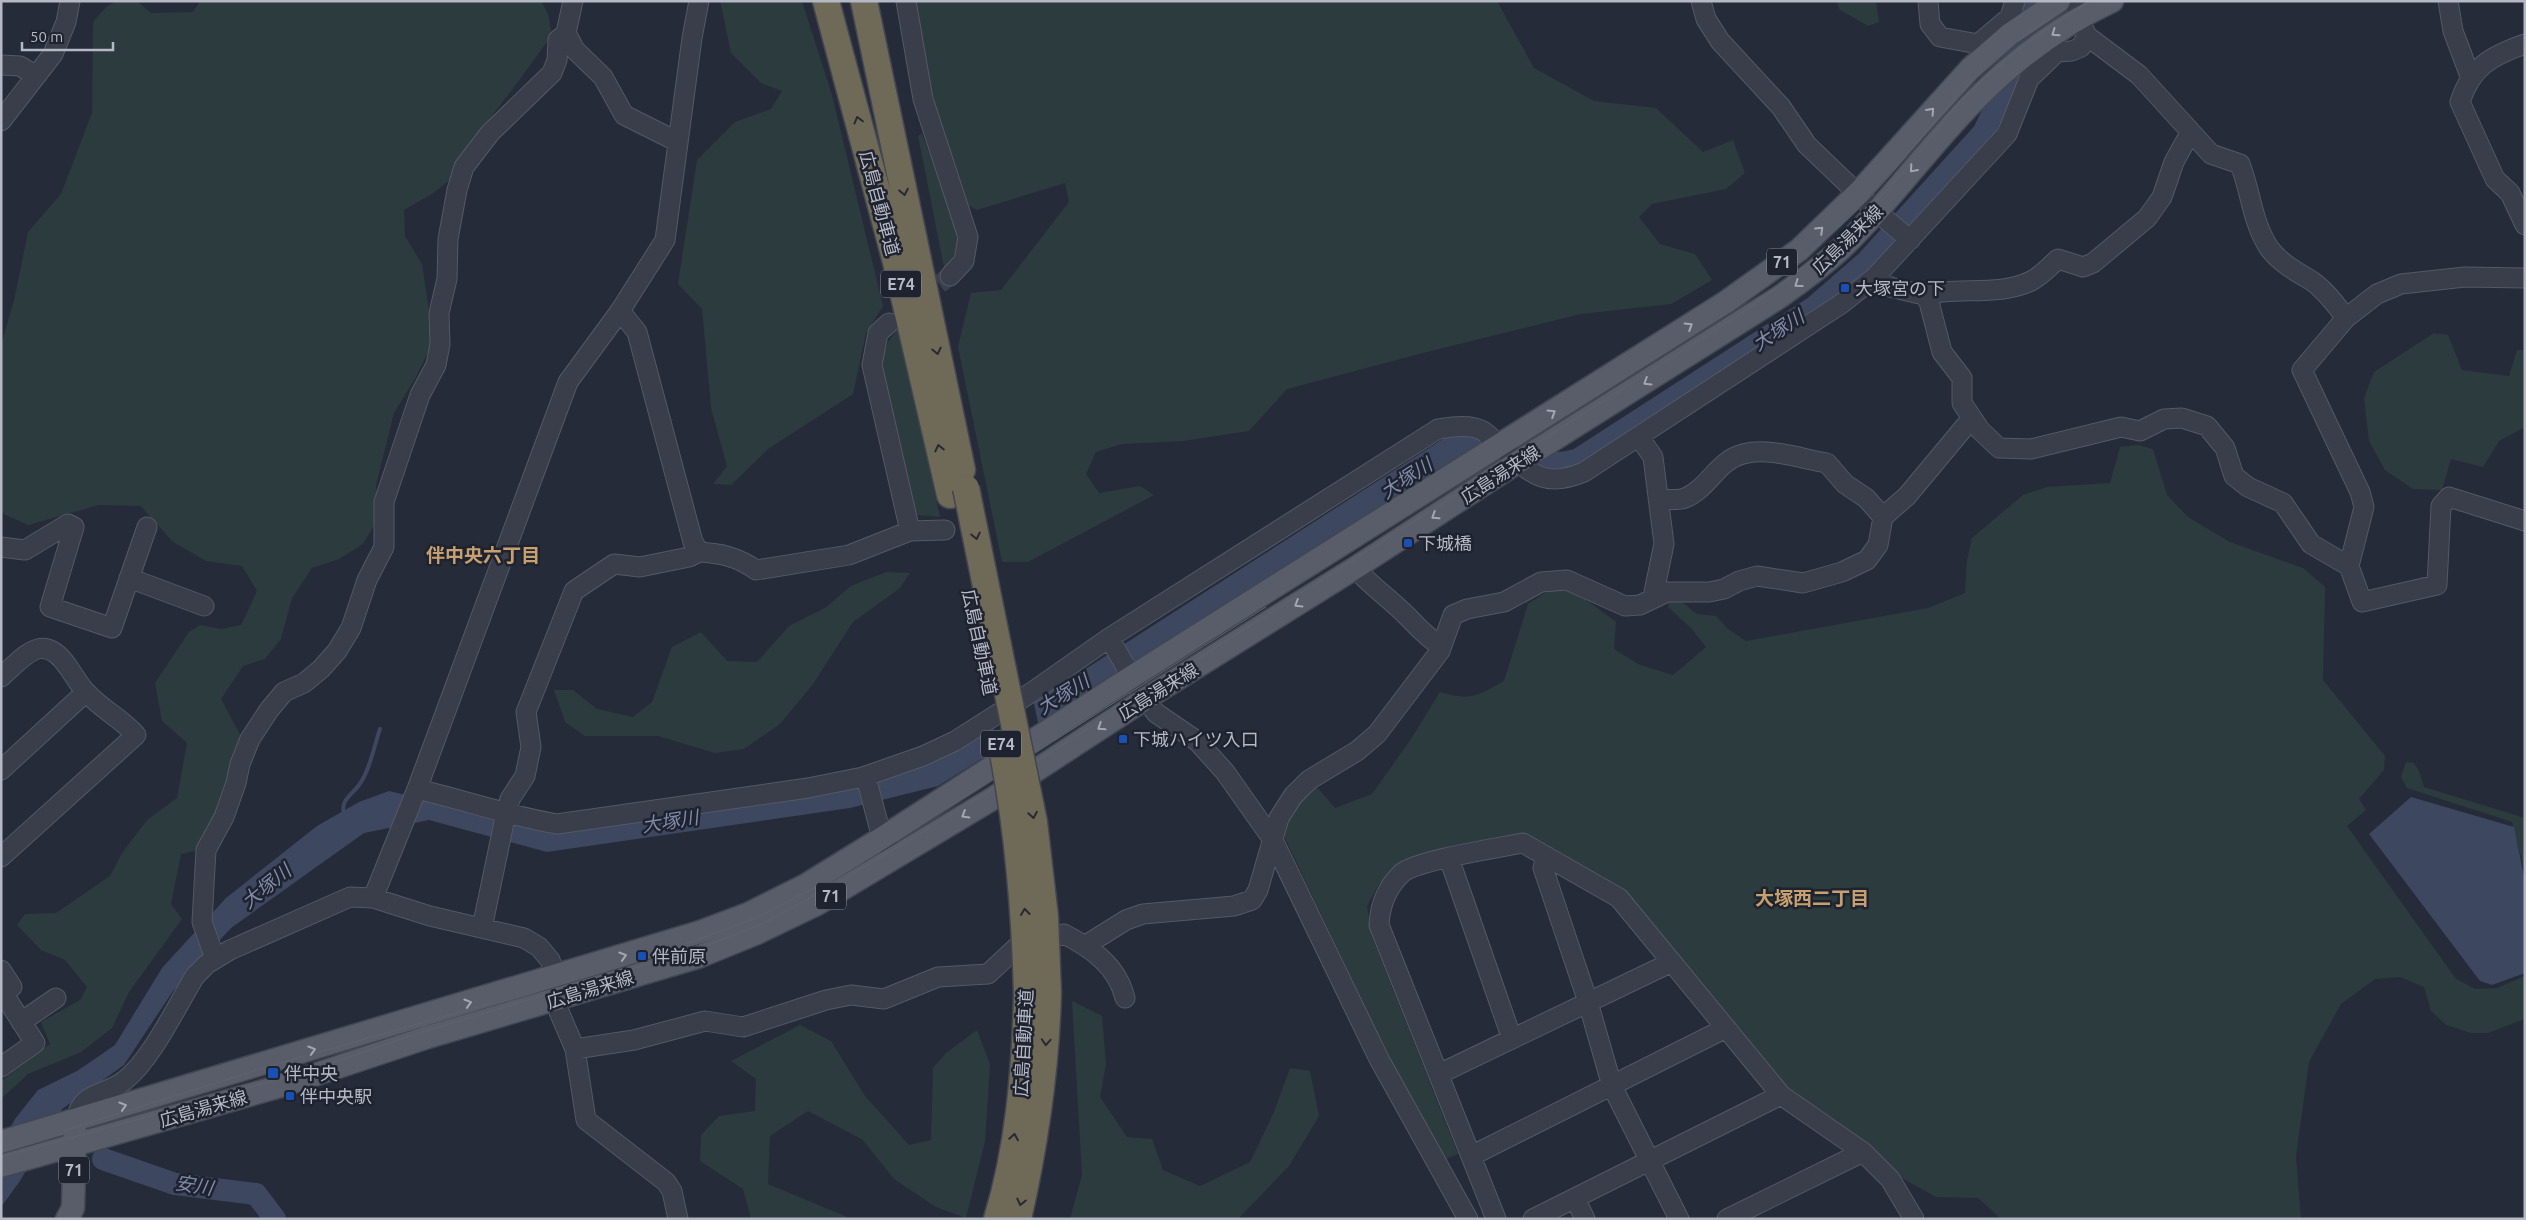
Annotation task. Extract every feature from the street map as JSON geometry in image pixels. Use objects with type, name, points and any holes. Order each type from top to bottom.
[{"type":"highway","points":[[822,1],[846,74]]},
{"type":"highway","points":[[826,1],[846,74]]},
{"type":"highway","points":[[864,1],[895,144]]},
{"type":"highway","points":[[876,1],[895,144]]},
{"type":"highway","name":"広島自動車道","points":[[846,74],[958,492],[1034,822],[1045,917],[1038,994],[1012,1152],[997,1219]]},
{"type":"highway","name":"広島自動車道","points":[[895,144],[958,492]]},
{"type":"highway","name":"広島自動車道","points":[[1018,1219],[1042,1096],[1038,994]]},
{"type":"main road","name":"広島湯来線","points":[[1,1166],[284,1085],[428,1037],[698,956],[757,933],[817,904],[992,799],[1145,699],[1518,468],[1547,444],[1781,296],[1825,263],[1882,215],[1955,121],[1994,82],[2030,51],[2080,18],[2112,1]]},
{"type":"main road","name":"広島湯来線","points":[[1,1142],[556,977],[700,932],[748,914],[806,885],[882,838],[1131,674],[1469,465],[1500,441],[1742,291],[1799,250],[1859,192],[1970,69],[2010,34],[2051,7]]},
{"type":"main road","name":"71","points":[[67,1219],[73,1208],[76,1120]]},
{"type":"street","points":[[1,121],[53,54],[66,22],[70,1]]},
{"type":"street","points":[[214,955],[202,922],[206,850],[224,817],[236,783],[240,764],[250,739],[269,710],[284,692],[304,683],[337,651],[351,628],[367,580],[384,547],[384,502],[420,395],[436,365],[440,344],[439,312],[446,279],[448,239],[457,190],[464,167],[490,133],[552,73],[557,60],[558,40],[566,33],[573,1]]},
{"type":"street","points":[[373,898],[416,793],[568,382],[620,311],[665,240],[692,38],[699,1]]},
{"type":"street","points":[[906,1],[923,99],[968,237],[964,261],[950,276]]},
{"type":"street","points":[[1701,1],[1706,19],[1720,41],[1781,107],[1808,145],[1909,239]]},
{"type":"street","points":[[1928,1],[1930,24],[1940,38],[1978,44],[2010,17],[2015,1]]},
{"type":"street","points":[[2448,1],[2453,31],[2470,76]]},
{"type":"street","points":[[2080,18],[2139,74],[2190,133],[2211,154],[2240,164],[2256,224],[2270,249],[2297,274],[2311,281],[2325,292],[2346,318]]},
{"type":"street","points":[[416,793],[505,816],[557,824],[865,779],[954,742],[1438,429],[1460,426],[1483,430],[1500,441],[1518,468],[1547,479],[1566,480],[1584,472],[1841,304],[1875,277],[2007,134],[2029,79],[2057,52],[2072,51],[2081,47],[2080,18]]},
{"type":"street","points":[[566,33],[575,50],[602,77],[624,115],[678,142]]},
{"type":"street","points":[[2525,44],[2505,51],[2470,76],[2460,102],[2495,179],[2510,193],[2525,225]]},
{"type":"street","points":[[1,65],[20,66],[36,76]]},
{"type":"street","points":[[1875,277],[1890,287],[1924,295],[1942,290],[1963,292],[2016,286],[2032,280],[2058,259],[2083,266],[2093,263],[2147,218],[2162,197],[2174,162],[2190,133]]},
{"type":"street","points":[[2525,278],[2464,277],[2401,284],[2376,294],[2346,318],[2302,370],[2360,492],[2364,507],[2349,566],[2362,602],[2438,585],[2442,506],[2449,497],[2525,521]]},
{"type":"street","points":[[1924,295],[1929,302],[1942,352],[1962,378],[1962,403],[1980,430],[1999,448],[2031,449],[2121,427],[2140,431],[2164,419],[2182,418],[2207,426],[2224,448],[2234,476],[2248,487],[2283,503],[2311,544],[2349,566]]},
{"type":"street","points":[[620,311],[637,332],[693,542],[699,552]]},
{"type":"street","points":[[889,323],[878,334],[872,365],[910,531]]},
{"type":"street","points":[[1086,945],[1126,920],[1144,914],[1234,906],[1252,900],[1258,890],[1278,818],[1292,796],[1309,780],[1357,751],[1377,734],[1441,646],[1453,615],[1467,609],[1504,602],[1541,582],[1567,580],[1625,606],[1640,606],[1667,592],[1709,592],[1724,589],[1739,581],[1757,576],[1803,583],[1842,572],[1867,560],[1878,544],[1883,517],[1907,496],[1972,418]]},
{"type":"street","points":[[1639,437],[1653,457],[1664,544],[1654,592],[1656,597]]},
{"type":"street","points":[[1658,499],[1683,499],[1697,492],[1729,460],[1743,454],[1761,452],[1827,463],[1845,484],[1866,498],[1883,517]]},
{"type":"street","points":[[1,547],[25,550],[68,524],[74,527],[50,607],[112,628],[147,527]]},
{"type":"street","points":[[482,928],[505,816],[510,799],[524,776],[531,747],[526,712],[574,591],[614,564],[640,567],[689,557],[699,552],[722,554],[745,562],[756,570],[849,555],[910,531],[945,530]]},
{"type":"street","points":[[1355,568],[1427,638],[1441,646]]},
{"type":"street","points":[[129,578],[204,606]]},
{"type":"street","points":[[1111,641],[1145,699],[1156,713],[1197,742],[1225,772],[1273,840],[1379,1059],[1468,1219]]},
{"type":"street","points":[[1,677],[29,652],[41,647],[52,649],[62,658],[86,692],[125,722],[136,735],[1,858]]},
{"type":"street","points":[[1,770],[86,692]]},
{"type":"street","points":[[865,779],[882,838],[896,856]]},
{"type":"street","points":[[1496,1219],[1379,925],[1380,908],[1390,886],[1404,872],[1424,864],[1523,843],[1619,898],[1782,1095],[1863,1152],[1890,1179],[1914,1219]]},
{"type":"street","points":[[1546,856],[1543,868],[1588,1002],[1612,1086],[1679,1219]]},
{"type":"street","points":[[1450,858],[1512,1039]]},
{"type":"street","points":[[76,1120],[78,1107],[84,1101],[122,1082],[140,1066],[195,976],[214,955],[350,897],[373,898],[430,916],[524,938],[540,947],[550,960],[556,977],[554,1000],[575,1049],[586,1120],[666,1182],[672,1191],[678,1219]]},
{"type":"street","points":[[575,1049],[634,1040],[705,1021],[743,1027],[826,1000],[852,995],[884,999],[938,977],[988,974],[1018,946],[1064,934],[1086,945],[1105,960],[1121,982],[1125,998]]},
{"type":"street","points":[[1439,1074],[1672,962]]},
{"type":"street","points":[[1,970],[12,987],[2,993],[35,1043],[1,1066]]},
{"type":"street","points":[[21,1022],[56,998]]},
{"type":"street","points":[[1471,1156],[1726,1028]]},
{"type":"street","points":[[1534,1219],[1782,1095]]},
{"type":"street","points":[[1727,1219],[1863,1152]]},
{"type":"street","points":[[1575,1198],[1585,1219]]},
{"type":"shaded area","points":[[118,1],[137,1],[151,13],[193,12],[200,1],[541,1],[548,14],[552,35],[468,146],[451,179],[432,194],[404,210],[405,236],[422,264],[428,304],[430,348],[416,377],[394,413],[376,485],[376,522],[363,544],[339,559],[312,568],[292,598],[281,639],[265,659],[243,666],[221,699],[243,740],[203,849],[181,854],[171,904],[182,919],[129,992],[112,1028],[81,1052],[28,1074],[1,1099],[1,1081],[50,1044],[41,1022],[80,1000],[87,987],[65,960],[41,950],[17,925],[25,914],[56,913],[110,876],[122,853],[147,820],[177,798],[187,743],[162,721],[155,683],[189,632],[200,625],[221,629],[241,625],[257,591],[242,566],[206,561],[173,542],[141,506],[99,505],[28,525],[4,514],[1,509],[1,345],[14,300],[28,232],[61,194],[92,113],[93,22],[107,6]]},
{"type":"shaded area","points":[[720,1],[802,1],[832,95],[883,306],[866,333],[853,394],[768,449],[731,485],[713,484],[727,466],[711,408],[702,309],[678,284],[697,160],[735,122],[771,109],[782,91],[761,83],[731,53]]},
{"type":"shaded area","points":[[914,1],[1497,1],[1534,68],[1594,101],[1656,108],[1703,152],[1733,140],[1745,173],[1726,189],[1652,204],[1639,217],[1660,244],[1695,254],[1712,280],[1671,304],[1581,314],[1287,389],[1249,431],[1183,441],[1122,444],[1096,452],[1086,474],[1099,493],[1140,486],[1154,495],[1028,562],[1002,562],[958,347],[971,293],[1001,290],[1069,202],[1065,183],[977,210],[962,202],[929,101]]},
{"type":"shaded area","points":[[1836,1],[1876,1],[1879,22],[1868,26],[1840,10]]},
{"type":"shaded area","points":[[922,133],[959,234],[957,258],[945,272],[918,136]]},
{"type":"shaded area","points":[[898,328],[940,517],[915,515],[879,367],[888,342]]},
{"type":"shaded area","points":[[2434,333],[2448,335],[2462,370],[2509,376],[2517,350],[2525,350],[2525,427],[2499,441],[2483,467],[2451,459],[2442,490],[2413,489],[2385,470],[2369,441],[2364,398],[2374,372]]},
{"type":"shaded area","points":[[2138,445],[2153,449],[2167,495],[2188,517],[2230,542],[2303,568],[2325,587],[2323,680],[2385,756],[2384,770],[2359,799],[2366,810],[2347,826],[2456,979],[2475,989],[2497,988],[2525,976],[2525,1019],[2488,1033],[2471,1033],[2446,1025],[2431,1011],[2424,987],[2400,977],[2375,979],[2341,1004],[2309,1062],[2296,1156],[2301,1219],[2001,1219],[1978,1198],[1936,1197],[1898,1176],[1786,1091],[1624,895],[1523,837],[1424,853],[1399,866],[1379,884],[1367,906],[1372,937],[1458,1154],[1444,1160],[1401,1082],[1282,832],[1299,801],[1316,786],[1335,808],[1372,794],[1411,739],[1440,692],[1450,695],[1474,696],[1504,681],[1528,604],[1548,591],[1570,588],[1616,622],[1614,649],[1640,665],[1673,675],[1706,647],[1692,629],[1668,607],[1669,602],[1681,601],[1697,614],[1716,616],[1728,629],[1746,641],[1928,608],[1965,593],[1967,560],[1972,538],[2023,495],[2047,487],[2110,483],[2120,447]]},
{"type":"shaded area","points":[[886,572],[910,573],[900,588],[853,622],[813,684],[780,724],[744,749],[715,753],[658,736],[585,736],[565,722],[554,690],[573,690],[597,709],[633,717],[652,702],[672,647],[701,632],[727,661],[757,662],[789,626],[825,608],[851,586]]},
{"type":"shaded area","points":[[2406,762],[2414,763],[2419,771],[2424,787],[2525,818],[2525,872],[2512,822],[2407,788],[2401,777]]},
{"type":"shaded area","points":[[1072,1001],[1102,1016],[1106,1064],[1100,1097],[1127,1137],[1152,1139],[1163,1170],[1200,1186],[1250,1162],[1274,1112],[1290,1068],[1310,1071],[1319,1116],[1289,1166],[1238,1219],[1070,1219],[1082,1175]]},
{"type":"shaded area","points":[[800,1025],[831,1041],[865,1096],[909,1145],[931,1140],[933,1068],[946,1053],[977,1030],[990,1064],[985,1141],[966,1218],[936,1207],[894,1179],[863,1140],[808,1111],[770,1136],[768,1184],[852,1219],[751,1219],[743,1189],[700,1161],[701,1135],[719,1116],[755,1111],[756,1079],[731,1061]]},
{"type":"water","points":[[1446,437],[1474,437],[1453,465],[938,786],[850,808],[547,852],[429,820],[364,833],[231,928],[173,991],[124,1065],[62,1109],[20,1181],[1,1207],[1,1144],[15,1119],[38,1090],[77,1071],[115,1045],[162,968],[226,898],[317,826],[359,802],[389,791],[473,811],[535,830],[565,830],[848,790],[950,752],[1070,679]]},
{"type":"water","points":[[2411,797],[2514,827],[2525,881],[2525,973],[2492,985],[2480,981],[2369,834]]},
{"type":"pier","points":[[1033,699],[1039,727],[998,752],[992,723]]},
{"type":"waterway","name":"大塚川","points":[[1438,457],[1451,451],[1465,449],[1496,452],[1557,463],[1577,460],[1814,307],[1867,261],[1983,133],[1998,103],[2033,1]]},
{"type":"waterway","points":[[344,814],[345,801],[363,779],[380,729]]},
{"type":"waterway","name":"安川","points":[[103,1159],[175,1184],[256,1194],[275,1219]]},
{"type":"tunnel","points":[[917,301],[950,276]]},
{"type":"tram line","points":[[1,1157],[326,1065],[419,1033],[703,947],[760,925],[838,883],[993,789],[1760,300],[1816,256],[1870,207],[1897,179],[1955,108],[1979,83],[2025,45],[2091,1]]},
{"type":"tram line","points":[[2018,41],[2065,8]]},
{"type":"tram line","points":[[1804,257],[1845,222],[1874,193],[1943,112],[1982,71]]},
{"type":"tram line","points":[[947,808],[1266,607]]},
{"type":"tram line","points":[[667,951],[756,918],[818,886]]},
{"type":"tram line","points":[[63,1131],[270,1066],[492,1003]]},
{"type":"place","name":"大塚宮の下","points":[[1845,288]]},
{"type":"place","name":"下城橋","points":[[1408,543]]},
{"type":"place","name":"下城ハイツ入口","points":[[1123,739]]},
{"type":"place","name":"伴前原","points":[[642,956]]},
{"type":"place","name":"伴中央","points":[[273,1073]]},
{"type":"place","name":"伴中央駅","points":[[290,1096]]},
{"type":"district","name":"伴中央六丁目","points":[[483,555]]},
{"type":"district","name":"大塚西二丁目","points":[[1812,898]]}]
